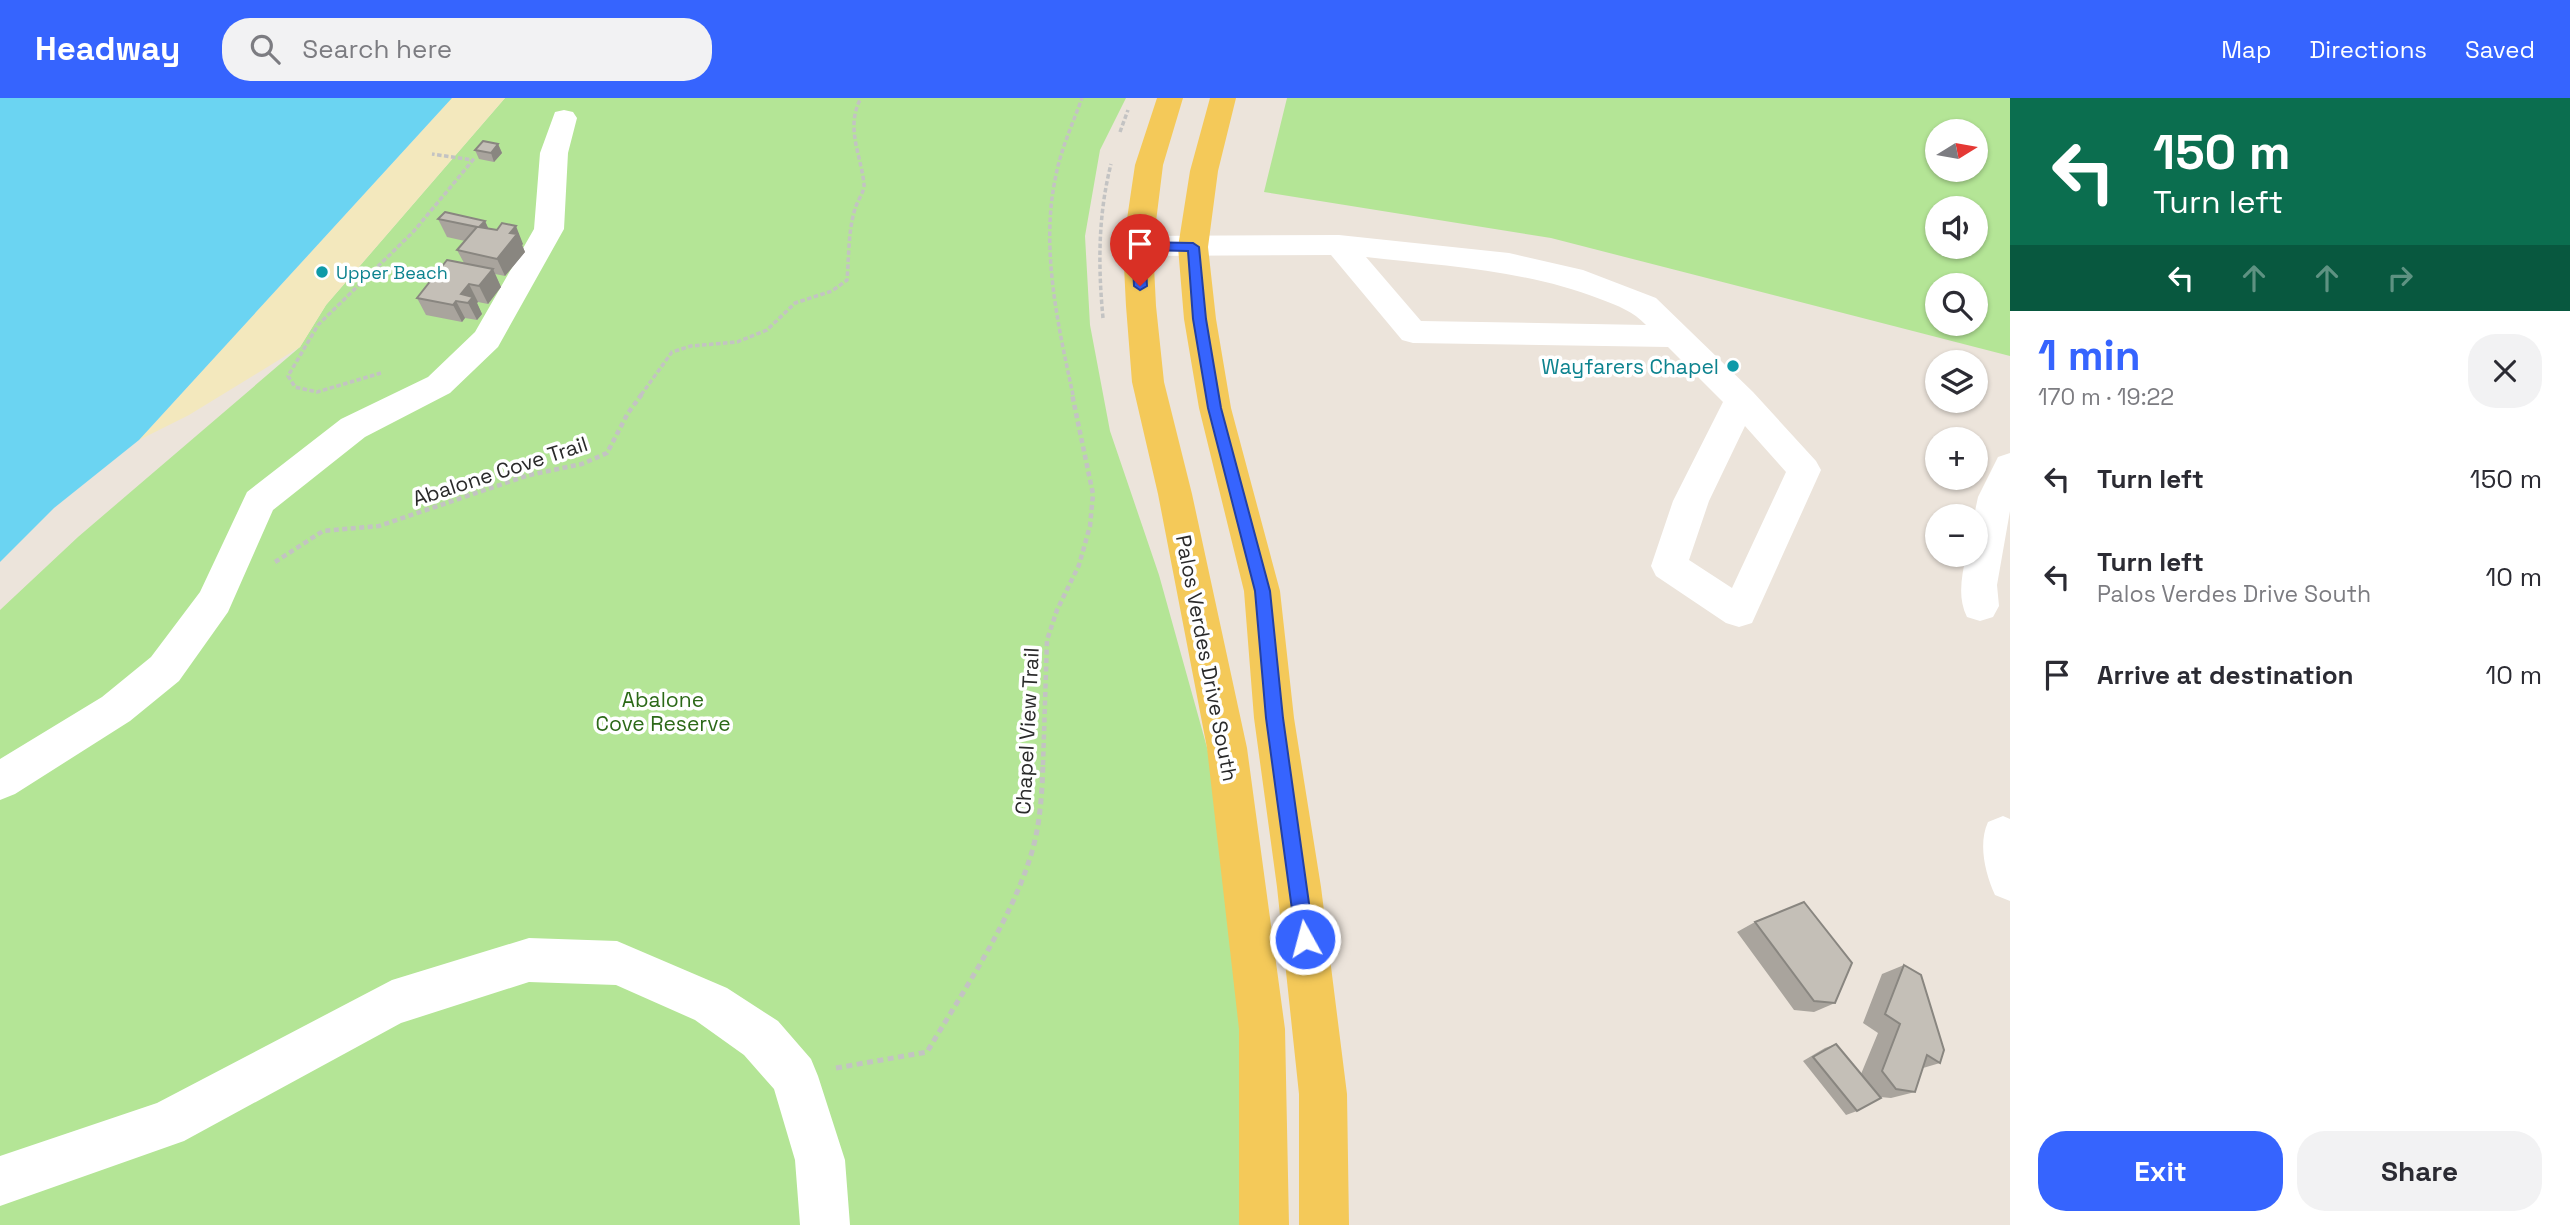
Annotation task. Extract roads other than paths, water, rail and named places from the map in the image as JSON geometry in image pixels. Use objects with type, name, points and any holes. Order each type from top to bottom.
[{"type":"main road","name":"Palos Verdes Drive South","points":[[1170,98],[1149,165],[1138,246],[1148,382],[1200,614],[1231,775],[1262,1028],[1264,1225]]},
{"type":"main road","points":[[1223,98],[1204,171],[1193,247],[1200,319],[1215,408],[1262,591],[1275,718],[1299,887],[1323,1094],[1324,1225]]},
{"type":"street","points":[[0,781],[116,709],[164,670],[215,601],[259,502],[353,428],[439,385],[487,339],[549,229],[554,153],[564,118]]},
{"type":"street","points":[[1138,246],[1339,245],[1509,263],[1572,276],[1644,305],[1741,400],[1804,470],[1739,612],[1669,566],[1691,501],[1741,400]]},
{"type":"street","points":[[1339,245],[1413,332],[1678,336]]},
{"type":"street","points":[[1980,606],[1979,585],[1994,496],[2010,466]]},
{"type":"street","points":[[2003,836],[2010,880]]},
{"type":"street","points":[[0,1181],[167,1124],[393,1003],[529,960],[617,963],[711,1004],[761,1038],[794,1076],[820,1160],[825,1225]]},
{"type":"water","points":[[0,98],[452,98],[139,440],[54,508],[0,562]]},
{"type":"place","name":"Upper Beach","points":[[322,272]]},
{"type":"place","name":"Wayfarers Chapel","points":[[1733,366]]},
{"type":"park label","name":"Abalone Cove Reserve","points":[[663,711]]}]
